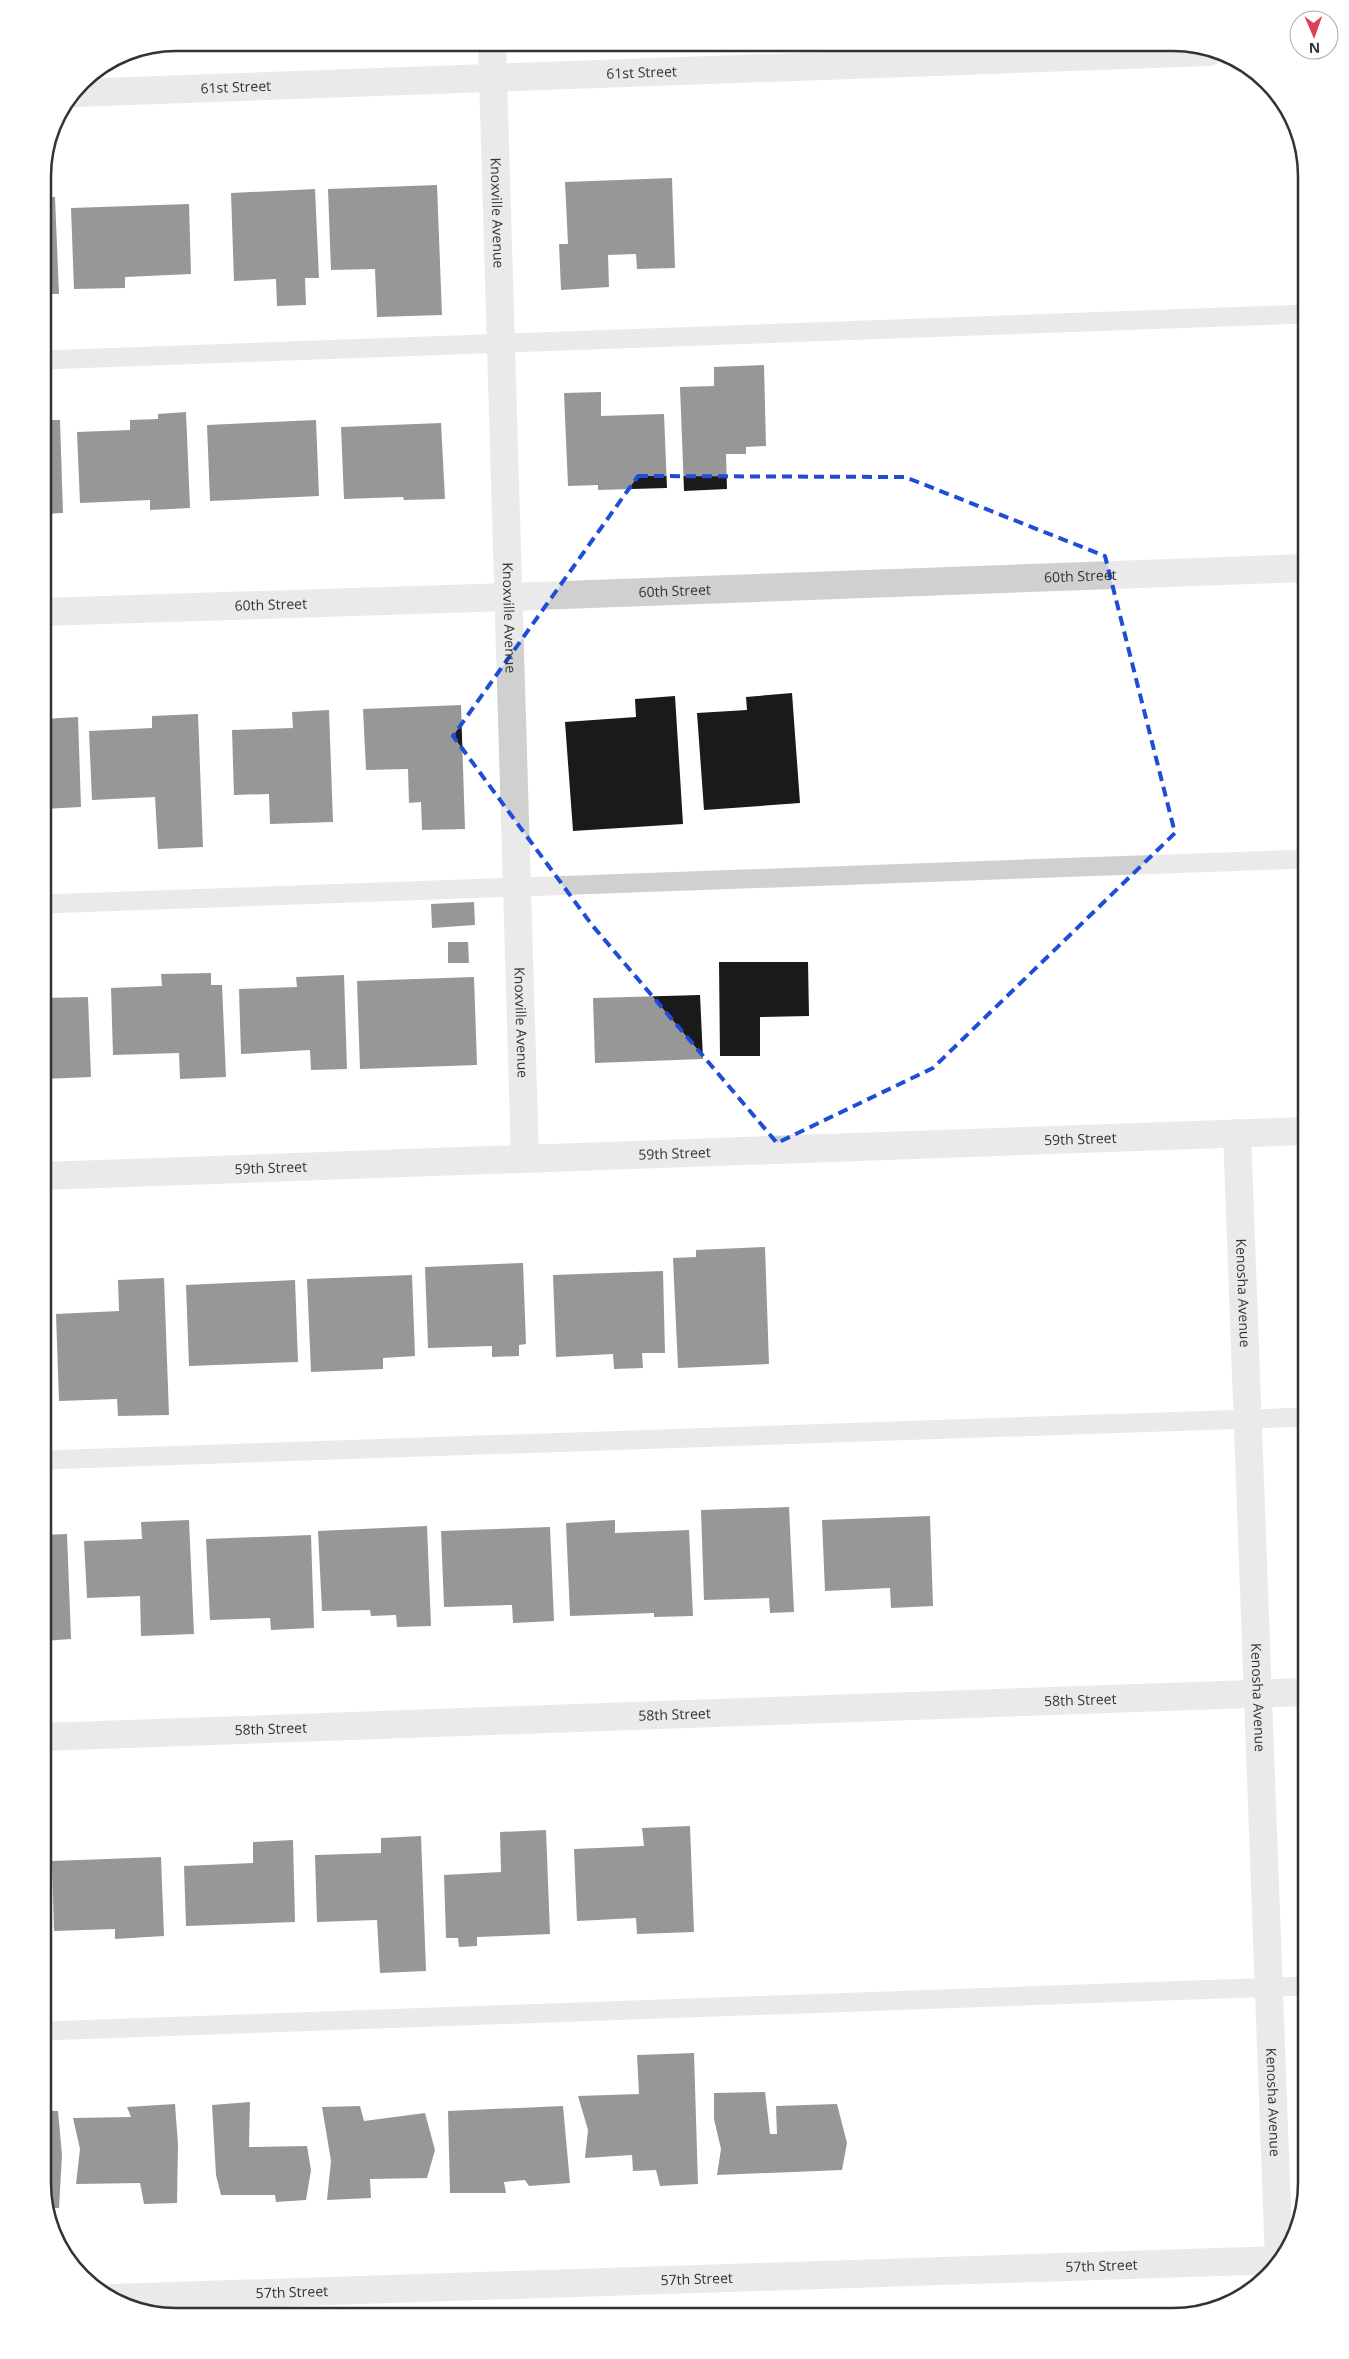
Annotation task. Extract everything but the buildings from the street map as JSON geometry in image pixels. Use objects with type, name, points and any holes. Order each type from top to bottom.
[{"type":"street","name":"Knoxville Avenue","points":[[492,51],[525,1158]]},
{"type":"street","name":"61st Street","points":[[83,93],[1059,52]]},
{"type":"street","name":"60th Street","points":[[52,612],[1298,568]]},
{"type":"street","name":"59th Street","points":[[51,1176],[1298,1131]]},
{"type":"street","name":"Kenosha Avenue","points":[[1237,1133],[1279,2247]]},
{"type":"street","name":"58th Street","points":[[51,1737],[1298,1692]]},
{"type":"street","name":"57th Street","points":[[127,2298],[1271,2260]]},
{"type":"lane","points":[[52,360],[1298,314]]},
{"type":"lane","points":[[52,904],[1298,859]]},
{"type":"lane","points":[[51,1460],[1298,1417]]},
{"type":"lane","points":[[51,2031],[1298,1986]]},
{"type":"highlighted area","points":[[638,476],[905,477],[1105,556],[1175,833],[933,1068],[777,1143],[592,925],[453,736]]}]
